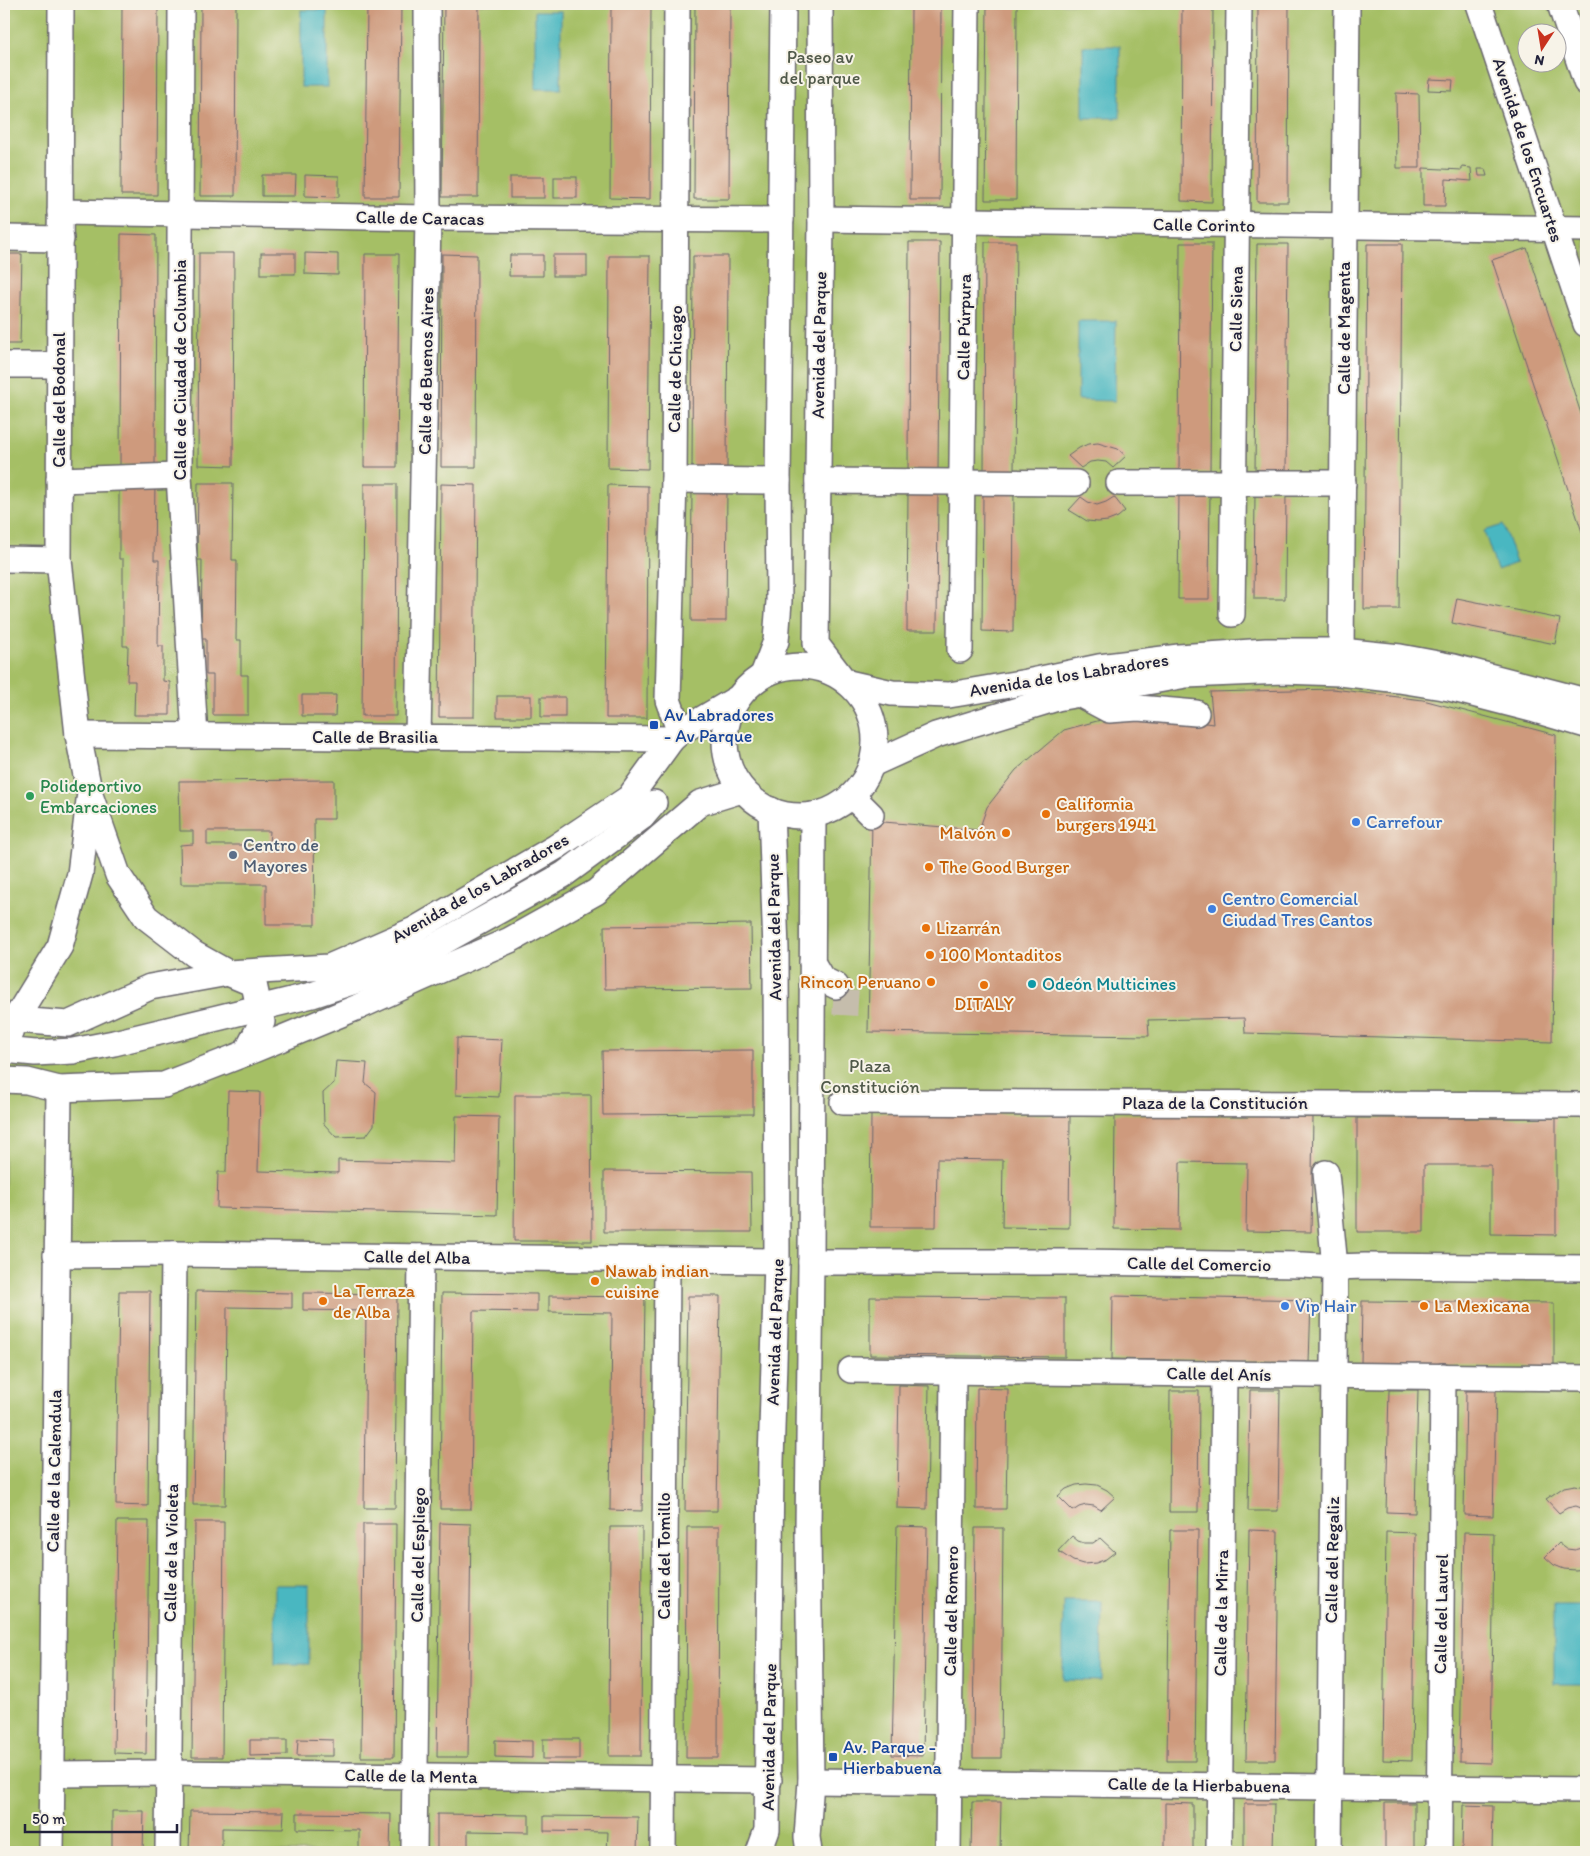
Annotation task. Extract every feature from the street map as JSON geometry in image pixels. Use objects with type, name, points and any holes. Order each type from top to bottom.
[{"type":"street","name":"Calle del Bodonal","points":[[61,4],[59,560],[78,735],[90,795],[118,875],[146,917],[194,954],[228,973],[254,984],[259,1008]]},
{"type":"street","name":"Calle de Ciudad de Columbia","points":[[181,4],[179,476],[195,736]]},
{"type":"street","name":"Calle de Buenos Aires","points":[[418,738],[428,218],[427,4]]},
{"type":"street","name":"Calle de Chicago","points":[[676,736],[668,700],[674,480],[677,4]]},
{"type":"street","points":[[763,675],[776,641],[779,601],[778,481],[783,4]]},
{"type":"street","name":"Avenida del Parque","points":[[820,4],[821,219],[816,644],[845,681]]},
{"type":"street","name":"Calle Púrpura","points":[[960,650],[967,4]]},
{"type":"street","name":"Calle Siena","points":[[1232,614],[1239,4]]},
{"type":"street","name":"Calle de Magenta","points":[[1340,652],[1347,4]]},
{"type":"street","name":"Avenida de los Encuartes","points":[[1479,4],[1586,324]]},
{"type":"street","points":[[1560,4],[1586,82]]},
{"type":"street","name":"Calle de Caracas","points":[[60,212],[428,218],[781,220]]},
{"type":"street","name":"Calle Corinto","points":[[821,219],[1237,226],[1586,229]]},
{"type":"street","points":[[4,238],[61,239]]},
{"type":"street","points":[[4,365],[59,365]]},
{"type":"street","points":[[59,480],[179,476]]},
{"type":"street","points":[[674,480],[778,481]]},
{"type":"street","points":[[818,481],[1076,483]]},
{"type":"street","points":[[1119,482],[1343,483]]},
{"type":"street","points":[[4,559],[59,560]]},
{"type":"street","name":"Avenida de los Labradores","points":[[845,681],[892,692],[949,695],[1028,682],[1099,667],[1179,657],[1266,651],[1340,652],[1400,657],[1454,667],[1586,701]]},
{"type":"street","points":[[803,666],[824,669],[845,681],[860,695],[872,716],[876,740],[872,764],[863,782],[852,796],[832,809],[813,815],[792,816],[771,810],[756,802],[742,790],[730,768],[725,744],[727,720],[738,698],[749,685],[763,675],[782,668],[803,666]]},
{"type":"street","name":"Avenida de los Labradores","points":[[872,764],[936,735],[1057,698],[1186,675],[1279,671],[1340,673],[1449,688],[1536,710],[1586,726]]},
{"type":"street","points":[[1078,694],[1109,710],[1138,708],[1196,713]]},
{"type":"street","name":"Avenida de los Labradores","points":[[9,1020],[68,1024],[150,987],[228,973],[328,966],[414,930],[556,847],[629,798],[676,736],[738,698]]},
{"type":"street","name":"Calle de Brasilia","points":[[78,735],[418,738],[676,736]]},
{"type":"street","points":[[9,1020],[7,1050],[16,1080],[59,1089],[164,1085],[358,1007],[510,940],[596,892],[700,803],[742,790]]},
{"type":"street","name":"Calle del Bodonal","points":[[9,1020],[60,946],[80,874],[90,795]]},
{"type":"street","points":[[852,796],[871,815]]},
{"type":"street","points":[[7,1050],[35,1053],[72,1051],[114,1043],[312,995],[367,976],[430,949],[563,874],[642,817],[654,803]]},
{"type":"street","name":"Avenida del Parque","points":[[759,1852],[767,1830],[769,1780],[772,1462],[777,1262],[776,950],[771,810]]},
{"type":"street","name":"Avenida del Parque","points":[[808,1852],[807,1836],[811,1781],[808,1530],[813,815]]},
{"type":"street","points":[[812,962],[822,979],[835,994],[818,1008],[812,1021]]},
{"type":"street","points":[[246,1053],[262,1022],[259,1008]]},
{"type":"street","name":"Calle de la Calendula","points":[[52,1852],[53,1774],[51,1737],[59,1089]]},
{"type":"street","name":"Plaza de la Constitución","points":[[843,1102],[1586,1105]]},
{"type":"street","name":"Calle del Regaliz","points":[[1326,1173],[1335,1267],[1329,1852]]},
{"type":"street","name":"Calle del Alba","points":[[56,1255],[174,1254],[777,1262]]},
{"type":"street","name":"Calle de la Violeta","points":[[168,1852],[174,1254]]},
{"type":"street","name":"Calle del Espliego","points":[[414,1852],[421,1257]]},
{"type":"street","name":"Calle del Tomillo","points":[[663,1852],[667,1260]]},
{"type":"street","name":"Calle del Comercio","points":[[811,1262],[1078,1262],[1335,1267],[1586,1268]]},
{"type":"street","name":"Calle del Anís","points":[[851,1370],[1586,1378]]},
{"type":"street","name":"Calle del Romero","points":[[948,1852],[953,1371]]},
{"type":"street","name":"Calle de la Mirra","points":[[1219,1852],[1224,1374]]},
{"type":"street","name":"Calle del Laurel","points":[[1439,1852],[1443,1376]]},
{"type":"street","name":"Calle de la Menta","points":[[53,1774],[169,1773],[769,1780]]},
{"type":"street","name":"Calle de la Hierbabuena","points":[[811,1781],[1586,1790]]},
{"type":"green space","points":[[4,4],[1586,4],[1586,1852],[4,1852]]},
{"type":"water","points":[[301,10],[327,10],[327,87],[301,87]]},
{"type":"water","points":[[535,11],[561,11],[561,89],[535,89]]},
{"type":"water","points":[[1083,46],[1120,46],[1120,118],[1083,118]]},
{"type":"water","points":[[1078,321],[1116,321],[1115,401],[1078,400]]},
{"type":"water","points":[[1503,525],[1516,563],[1497,570],[1484,531]]},
{"type":"water","points":[[275,1585],[309,1585],[309,1664],[275,1664]]},
{"type":"water","points":[[1063,1601],[1102,1601],[1101,1681],[1063,1680]]},
{"type":"water","points":[[1554,1605],[1586,1605],[1586,1684],[1554,1684]]},
{"type":"building","points":[[122,4],[158,4],[157,195],[121,195]]},
{"type":"building","points":[[201,4],[236,4],[235,196],[200,196]]},
{"type":"building","points":[[367,4],[401,4],[399,197],[365,197]]},
{"type":"building","points":[[444,4],[479,4],[478,197],[442,197]]},
{"type":"building","points":[[611,4],[651,4],[650,199],[610,198]]},
{"type":"building","points":[[695,4],[730,4],[729,199],[694,199]]},
{"type":"building","points":[[911,4],[941,4],[940,200],[910,200]]},
{"type":"building","points":[[987,4],[1017,4],[1016,200],[985,200]]},
{"type":"building","points":[[1182,4],[1213,4],[1212,202],[1181,201]]},
{"type":"building","points":[[1258,4],[1289,4],[1288,202],[1257,202]]},
{"type":"building","points":[[1429,79],[1453,80],[1452,91],[1428,90]]},
{"type":"building","points":[[1396,93],[1419,94],[1420,168],[1397,168]]},
{"type":"building","points":[[1462,167],[1471,168],[1472,181],[1446,179],[1445,206],[1423,206],[1423,168],[1462,170]]},
{"type":"building","points":[[1478,169],[1485,169],[1487,176],[1479,176]]},
{"type":"building","points":[[262,175],[296,175],[295,196],[262,196]]},
{"type":"building","points":[[305,175],[339,176],[339,197],[305,196]]},
{"type":"building","points":[[510,177],[544,177],[544,198],[510,198]]},
{"type":"building","points":[[554,177],[577,177],[577,198],[554,198]]},
{"type":"building","points":[[121,234],[156,235],[155,465],[120,465]]},
{"type":"building","points":[[909,242],[940,242],[938,472],[908,471]]},
{"type":"building","points":[[985,242],[1016,242],[1014,472],[984,472]]},
{"type":"building","points":[[1180,243],[1212,243],[1210,473],[1179,473]]},
{"type":"building","points":[[1257,244],[1288,244],[1286,474],[1255,474]]},
{"type":"building","points":[[1367,244],[1402,244],[1399,609],[1364,609]]},
{"type":"building","points":[[1527,248],[1586,429],[1586,544],[1492,260]]},
{"type":"building","points":[[199,253],[234,253],[233,466],[198,465]]},
{"type":"building","points":[[261,253],[295,253],[295,274],[261,274]]},
{"type":"building","points":[[305,253],[338,254],[338,275],[305,274]]},
{"type":"building","points":[[4,254],[22,254],[20,344],[4,344]]},
{"type":"building","points":[[365,254],[399,254],[397,467],[364,467]]},
{"type":"building","points":[[442,254],[477,255],[476,467],[441,467]]},
{"type":"building","points":[[510,255],[543,255],[543,276],[509,276]]},
{"type":"building","points":[[553,255],[587,255],[587,276],[553,276]]},
{"type":"building","points":[[609,256],[650,256],[648,469],[608,468]]},
{"type":"building","points":[[693,256],[728,256],[727,469],[692,469]]},
{"type":"building","points":[[1098,443],[1118,449],[1126,456],[1113,468],[1106,462],[1098,461],[1090,462],[1081,468],[1068,456],[1088,444]]},
{"type":"building","points":[[119,482],[155,482],[154,560],[159,560],[158,646],[163,646],[163,681],[170,682],[170,715],[134,715],[135,681],[127,681],[128,646],[123,646],[123,559],[119,559]]},
{"type":"building","points":[[198,483],[233,483],[232,560],[237,560],[236,640],[241,640],[241,675],[248,675],[248,715],[213,715],[213,675],[206,675],[206,639],[201,639],[202,560],[197,560]]},
{"type":"building","points":[[364,484],[397,484],[396,716],[362,716]]},
{"type":"building","points":[[441,484],[476,485],[474,717],[439,717]]},
{"type":"building","points":[[608,485],[648,486],[647,718],[606,718]]},
{"type":"building","points":[[692,486],[727,486],[726,621],[691,621]]},
{"type":"building","points":[[908,488],[938,489],[937,631],[907,631]]},
{"type":"building","points":[[983,489],[1014,489],[1013,632],[982,631]]},
{"type":"building","points":[[1179,490],[1210,490],[1209,599],[1178,599]]},
{"type":"building","points":[[1255,491],[1286,491],[1285,599],[1254,599]]},
{"type":"building","points":[[1081,497],[1097,505],[1114,497],[1125,511],[1118,517],[1108,521],[1087,521],[1069,510]]},
{"type":"building","points":[[1457,598],[1560,619],[1555,644],[1452,623]]},
{"type":"building","name":"Centro Comercial Ciudad Tres Cantos","points":[[1333,689],[1423,700],[1556,735],[1552,1042],[1245,1033],[1244,1018],[1148,1020],[1149,1036],[868,1032],[872,821],[979,830],[987,807],[1016,770],[1064,730],[1119,715],[1161,717],[1213,724],[1210,692]]},
{"type":"building","points":[[302,695],[336,695],[335,716],[302,716]]},
{"type":"building","points":[[497,696],[531,696],[531,717],[497,717]]},
{"type":"building","points":[[541,697],[565,697],[565,717],[541,717]]},
{"type":"building","points":[[334,780],[334,819],[314,819],[315,925],[266,925],[266,884],[181,884],[180,845],[193,844],[193,831],[180,831],[179,781]],"holes":[[[207,831],[270,831],[269,845],[207,845]]]},
{"type":"building","points":[[751,924],[752,988],[605,989],[604,926]]},
{"type":"building","points":[[457,1038],[502,1040],[499,1097],[456,1095]]},
{"type":"building","points":[[753,1050],[753,1114],[603,1115],[602,1051]]},
{"type":"building","points":[[336,1061],[367,1063],[365,1083],[376,1092],[374,1125],[366,1136],[336,1137],[324,1124],[323,1093],[334,1083]]},
{"type":"building","points":[[228,1091],[260,1092],[258,1171],[338,1173],[338,1160],[455,1163],[456,1116],[499,1117],[497,1215],[217,1208],[218,1172],[226,1172]]},
{"type":"building","points":[[515,1095],[591,1095],[592,1241],[514,1241]]},
{"type":"building","points":[[871,1113],[1070,1115],[1069,1228],[1002,1227],[1003,1160],[937,1159],[936,1227],[870,1227]]},
{"type":"building","points":[[1115,1114],[1313,1117],[1311,1232],[1246,1231],[1247,1163],[1180,1162],[1179,1230],[1114,1229]]},
{"type":"building","points":[[1357,1118],[1556,1118],[1556,1235],[1491,1234],[1491,1165],[1424,1165],[1424,1232],[1357,1232]]},
{"type":"building","points":[[604,1171],[751,1172],[752,1232],[604,1232]]},
{"type":"building","points":[[119,1291],[150,1291],[148,1506],[116,1505]]},
{"type":"building","points":[[196,1291],[292,1293],[292,1308],[227,1307],[225,1505],[193,1505]]},
{"type":"building","points":[[303,1293],[397,1294],[395,1508],[364,1508],[366,1311],[303,1310]]},
{"type":"building","points":[[442,1293],[537,1294],[537,1312],[473,1311],[471,1509],[440,1509]]},
{"type":"building","points":[[549,1296],[645,1297],[642,1511],[610,1510],[612,1313],[549,1312]]},
{"type":"building","points":[[688,1296],[720,1296],[717,1511],[685,1511]]},
{"type":"building","points":[[1113,1296],[1311,1300],[1309,1363],[1112,1359]]},
{"type":"building","points":[[870,1297],[1065,1298],[1065,1357],[870,1355]]},
{"type":"building","points":[[1362,1301],[1554,1303],[1554,1366],[1361,1364]]},
{"type":"building","points":[[899,1385],[929,1386],[927,1509],[897,1508]]},
{"type":"building","points":[[977,1388],[1008,1389],[1006,1509],[976,1509]]},
{"type":"building","points":[[1250,1390],[1280,1390],[1278,1511],[1248,1511]]},
{"type":"building","points":[[1389,1390],[1418,1390],[1415,1513],[1386,1512]]},
{"type":"building","points":[[1170,1391],[1199,1391],[1198,1512],[1169,1512]]},
{"type":"building","points":[[1466,1391],[1496,1391],[1493,1516],[1464,1515]]},
{"type":"building","points":[[1086,1484],[1097,1485],[1115,1497],[1101,1510],[1094,1506],[1086,1505],[1073,1511],[1058,1496],[1066,1489]]},
{"type":"building","points":[[1575,1485],[1586,1487],[1586,1510],[1576,1506],[1567,1508],[1559,1513],[1546,1499],[1564,1487]]},
{"type":"building","points":[[117,1521],[149,1521],[146,1754],[114,1753]]},
{"type":"building","points":[[195,1522],[224,1522],[222,1757],[192,1757]]},
{"type":"building","points":[[440,1523],[471,1524],[468,1757],[437,1757]]},
{"type":"building","points":[[363,1524],[396,1524],[394,1757],[361,1757]]},
{"type":"building","points":[[897,1526],[927,1527],[923,1756],[892,1755]]},
{"type":"building","points":[[610,1527],[642,1527],[641,1756],[609,1756]]},
{"type":"building","points":[[687,1527],[719,1527],[718,1758],[686,1758]]},
{"type":"building","points":[[975,1528],[1003,1528],[1001,1758],[973,1758]]},
{"type":"building","points":[[1170,1530],[1198,1530],[1195,1761],[1167,1761]]},
{"type":"building","points":[[1249,1530],[1278,1531],[1275,1760],[1246,1760]]},
{"type":"building","points":[[1386,1532],[1415,1533],[1412,1761],[1383,1760]]},
{"type":"building","points":[[1464,1532],[1494,1533],[1491,1763],[1460,1762]]},
{"type":"building","points":[[1072,1536],[1084,1543],[1093,1543],[1100,1538],[1115,1552],[1106,1559],[1096,1563],[1083,1564],[1073,1561],[1058,1551]]},
{"type":"building","points":[[1559,1543],[1567,1549],[1575,1550],[1586,1547],[1586,1569],[1564,1569],[1554,1565],[1545,1557]]},
{"type":"building","points":[[298,1739],[333,1740],[333,1756],[297,1756]]},
{"type":"building","points":[[543,1739],[579,1739],[579,1759],[543,1759]]},
{"type":"building","points":[[250,1740],[287,1740],[287,1755],[250,1756]]},
{"type":"building","points":[[495,1740],[532,1741],[532,1758],[495,1757]]},
{"type":"building","points":[[972,1802],[1001,1802],[1000,1852],[971,1852]]},
{"type":"building","points":[[1165,1803],[1193,1804],[1193,1852],[1165,1852]]},
{"type":"building","points":[[1385,1803],[1414,1803],[1414,1852],[1385,1852]]},
{"type":"building","points":[[1244,1804],[1274,1804],[1273,1852],[1244,1852]]},
{"type":"building","points":[[1463,1805],[1493,1806],[1492,1852],[1462,1852]]},
{"type":"building","points":[[112,1811],[144,1811],[143,1852],[112,1852]]},
{"type":"building","points":[[190,1811],[284,1812],[283,1829],[222,1828],[222,1852],[189,1852]]},
{"type":"building","points":[[297,1813],[391,1814],[390,1852],[359,1852],[359,1830],[297,1829]]},
{"type":"building","points":[[437,1814],[529,1815],[529,1832],[468,1831],[468,1852],[437,1852]]},
{"type":"building","points":[[544,1816],[638,1817],[637,1852],[607,1852],[608,1832],[544,1831]]},
{"type":"tunnel","points":[[833,1002],[868,1004]]},
{"type":"place","name":"Av Labradores - Av Parque","points":[[654,725]]},
{"type":"place","name":"Polideportivo Embarcaciones","points":[[30,796]]},
{"type":"place","name":"California burgers 1941","points":[[1046,814]]},
{"type":"place","name":"Carrefour","points":[[1356,822]]},
{"type":"place","name":"Malvón","points":[[1006,833]]},
{"type":"place","name":"Centro de Mayores","points":[[233,855]]},
{"type":"place","name":"The Good Burger","points":[[929,867]]},
{"type":"place","name":"Centro Comercial Ciudad Tres Cantos","points":[[1212,909]]},
{"type":"place","name":"Lizarrán","points":[[926,928]]},
{"type":"place","name":"100 Montaditos","points":[[930,955]]},
{"type":"place","name":"Rincon Peruano","points":[[931,982]]},
{"type":"place","name":"Odeón Multicines","points":[[1032,984]]},
{"type":"place","name":"DITALY","points":[[984,985]]},
{"type":"place","name":"Nawab indian cuisine","points":[[595,1281]]},
{"type":"place","name":"La Terraza de Alba","points":[[323,1301]]},
{"type":"place","name":"Vip Hair","points":[[1285,1306]]},
{"type":"place","name":"La Mexicana","points":[[1424,1306]]},
{"type":"place","name":"Av. Parque - Hierbabuena","points":[[833,1757]]},
{"type":"park label","name":"Paseo av del parque","points":[[820,67]]},
{"type":"park label","name":"Plaza Constitución","points":[[870,1076]]}]
